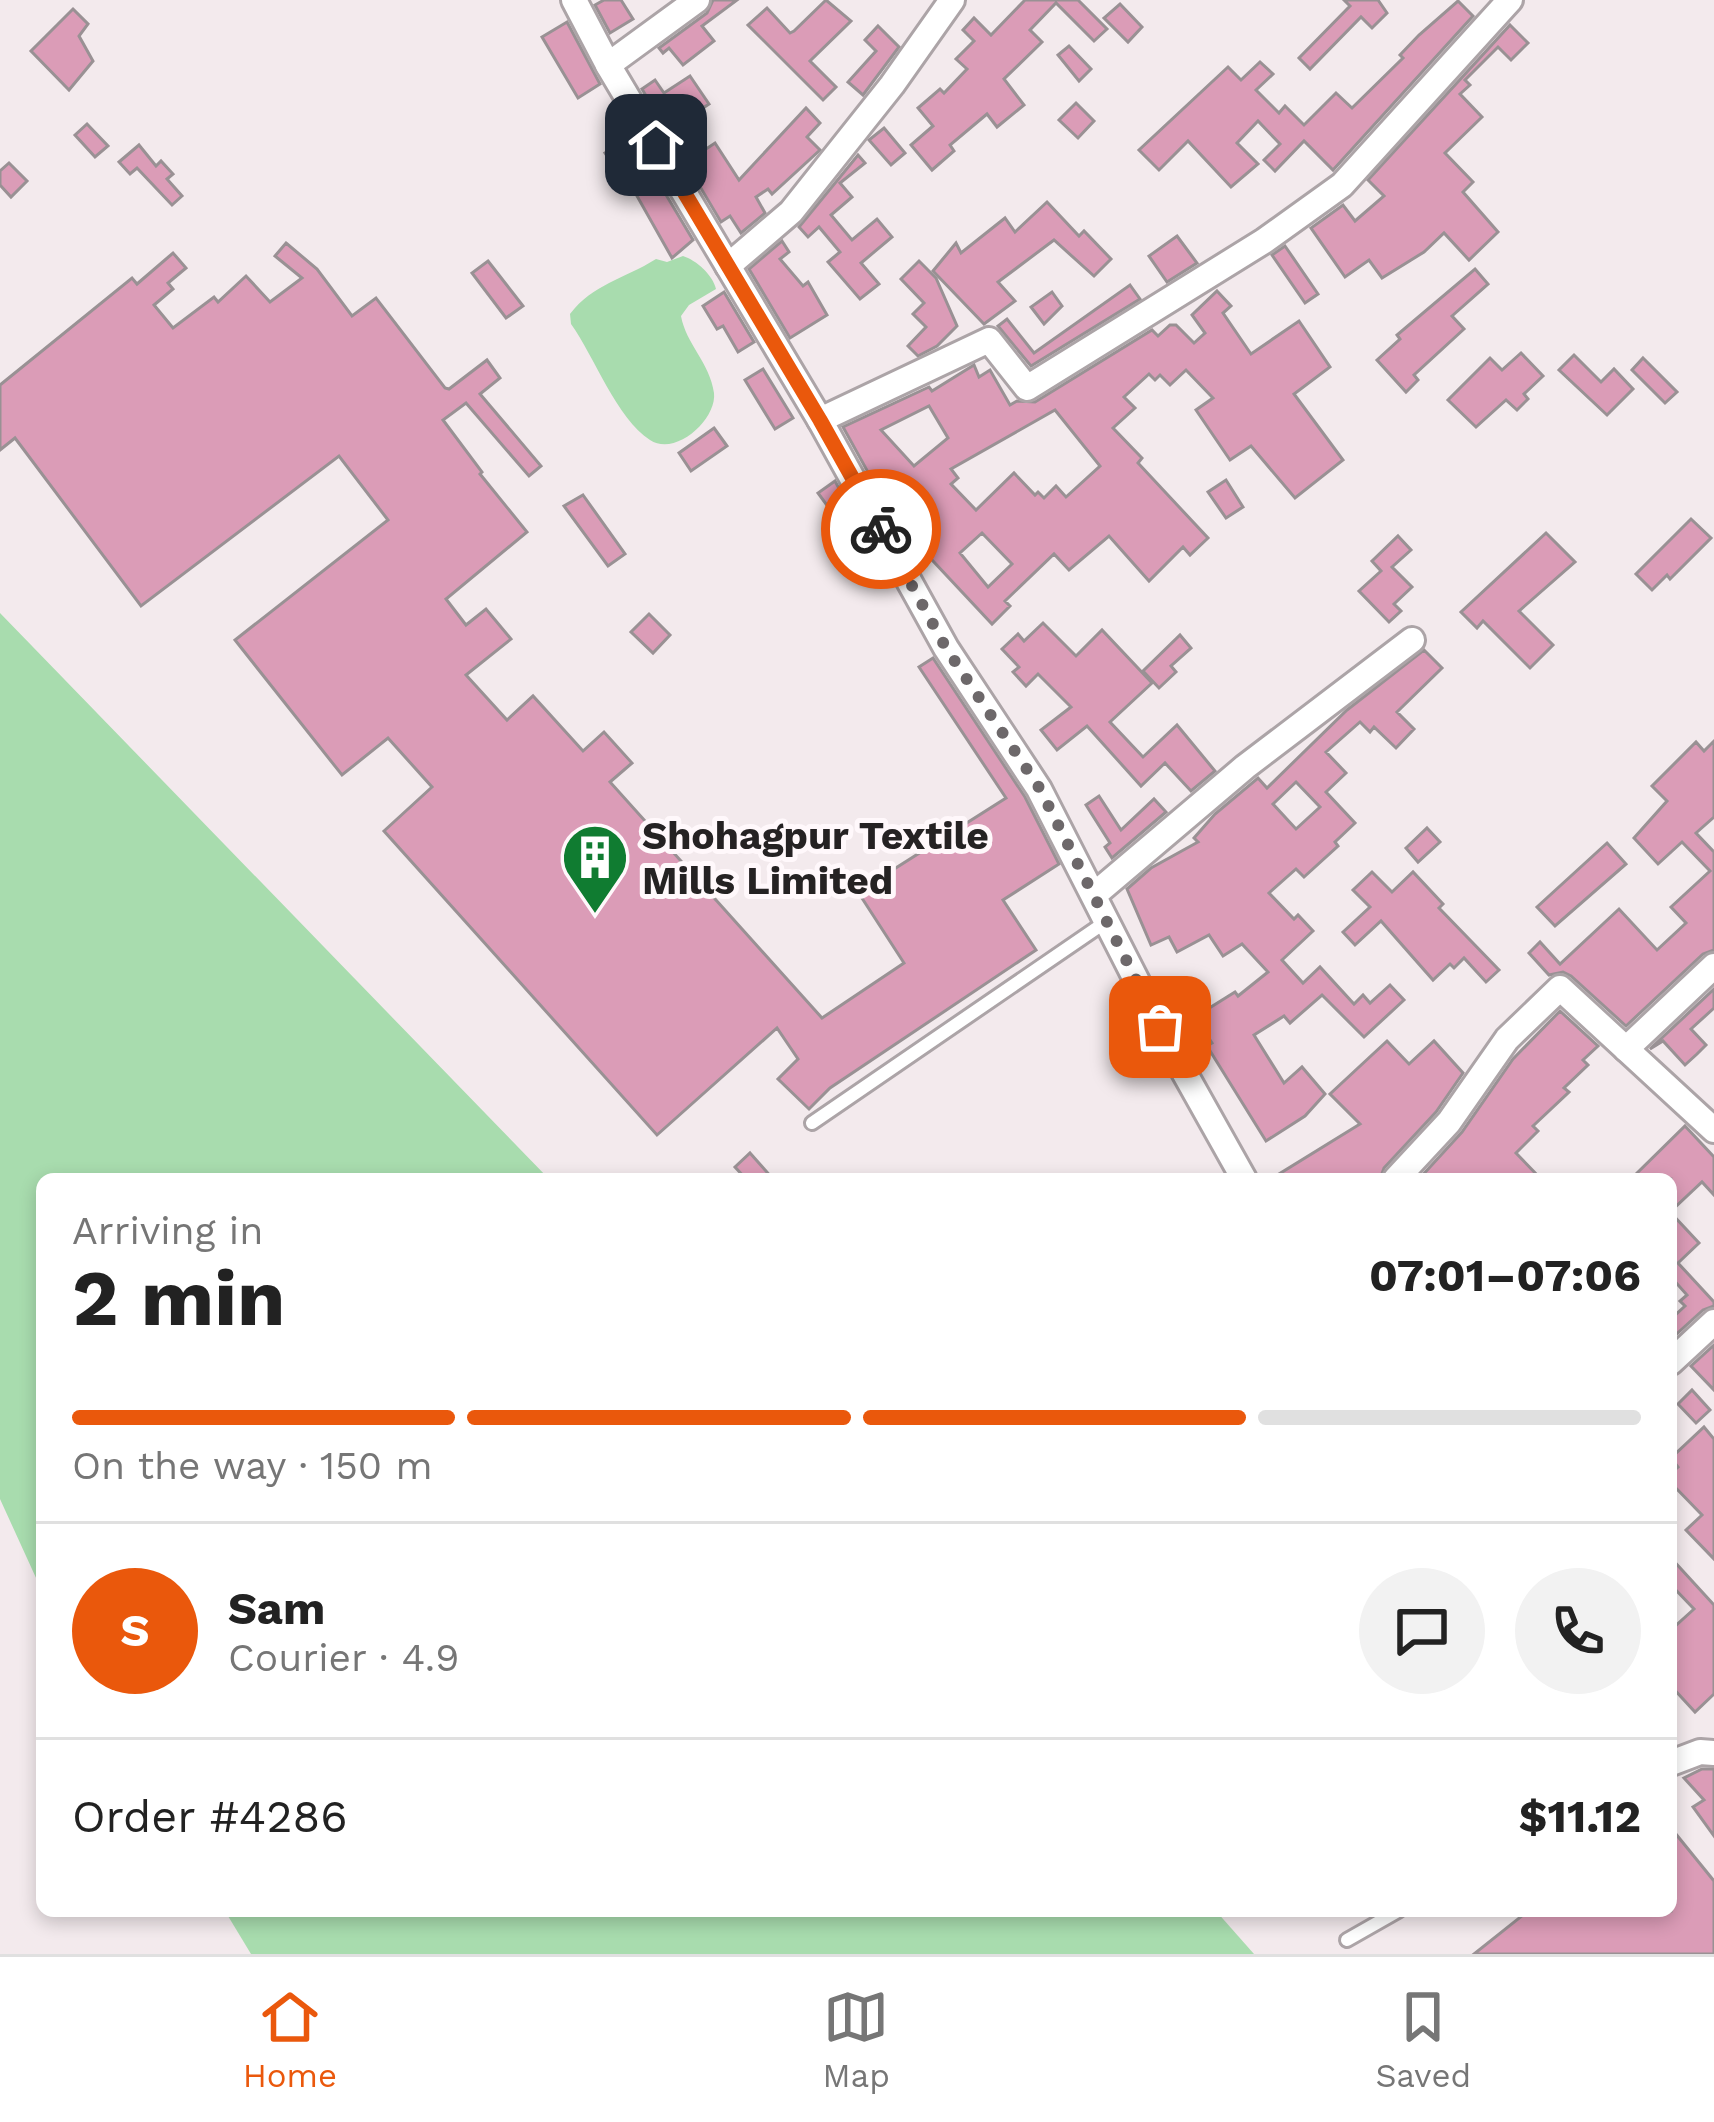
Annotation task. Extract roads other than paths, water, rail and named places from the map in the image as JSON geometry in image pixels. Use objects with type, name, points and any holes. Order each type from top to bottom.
[{"type":"street","points":[[574,0],[820,420],[946,648],[1040,789],[1175,1056],[1241,1173]]},
{"type":"street","points":[[608,65],[697,0]]},
{"type":"street","points":[[728,266],[791,212],[892,85],[952,0]]},
{"type":"street","points":[[820,420],[989,340],[1027,388],[1087,354],[1342,185],[1510,0]]},
{"type":"street","points":[[1094,895],[1245,767],[1412,640]]},
{"type":"street","points":[[1626,1049],[1714,966]]},
{"type":"street","points":[[1401,1173],[1462,1105],[1507,1039],[1556,990],[1565,988],[1714,1130]]},
{"type":"street","points":[[1677,1356],[1714,1322]]},
{"type":"street","points":[[1677,1761],[1709,1750],[1714,1753]]},
{"type":"lane","points":[[812,1123],[1107,921]]},
{"type":"lane","points":[[1347,1940],[1387,1917]]},
{"type":"place","name":"Shohagpur Textile Mills Limited","points":[[595,916]]}]
